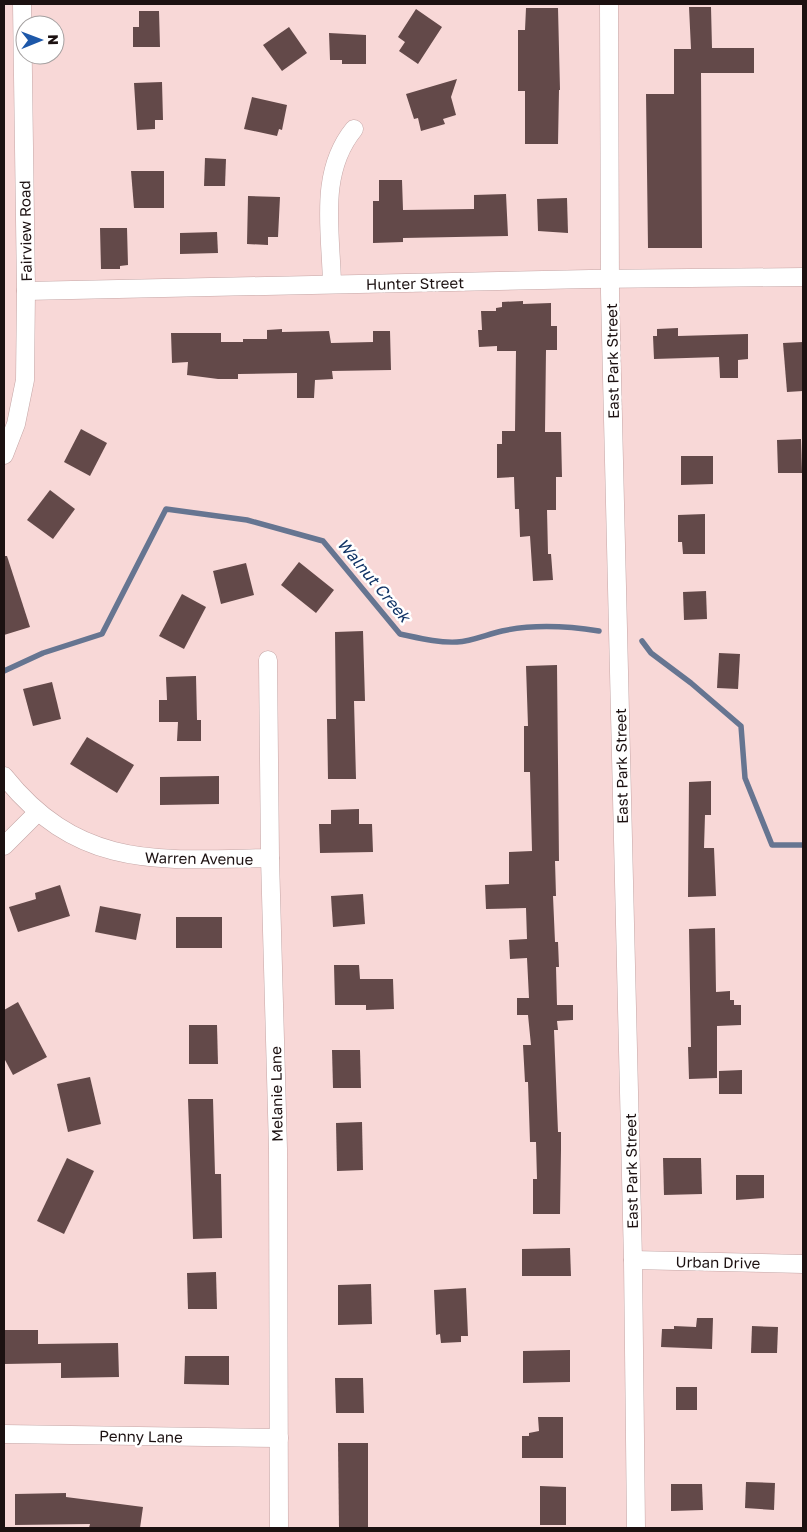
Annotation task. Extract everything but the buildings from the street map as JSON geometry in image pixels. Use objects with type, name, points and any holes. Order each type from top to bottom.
[{"type":"street","name":"Fairview Road","points":[[4,454],[22,403],[25,380],[26,291],[22,4]]},
{"type":"street","name":"East Park Street","points":[[609,4],[610,278],[633,1260],[636,1528]]},
{"type":"street","points":[[332,284],[331,173],[339,150],[354,129]]},
{"type":"street","name":"Hunter Street","points":[[26,291],[610,278],[803,277]]},
{"type":"street","name":"Melanie Lane","points":[[268,660],[270,858],[278,1149],[279,1528]]},
{"type":"street","name":"Warren Avenue","points":[[4,776],[38,812],[77,837],[122,855],[171,860],[270,858]]},
{"type":"street","points":[[4,846],[38,812]]},
{"type":"street","name":"Urban Drive","points":[[633,1260],[803,1264]]},
{"type":"street","name":"Penny Lane","points":[[4,1434],[279,1438]]},
{"type":"waterway","name":"Walnut Creek","points":[[4,671],[43,653],[102,634],[166,509],[247,520],[323,541],[400,634],[428,640],[457,642],[526,627],[563,627],[599,631]]},
{"type":"waterway","name":"Walnut Creek","points":[[642,641],[651,653],[691,683],[741,726],[745,778],[772,845],[803,845]]}]
